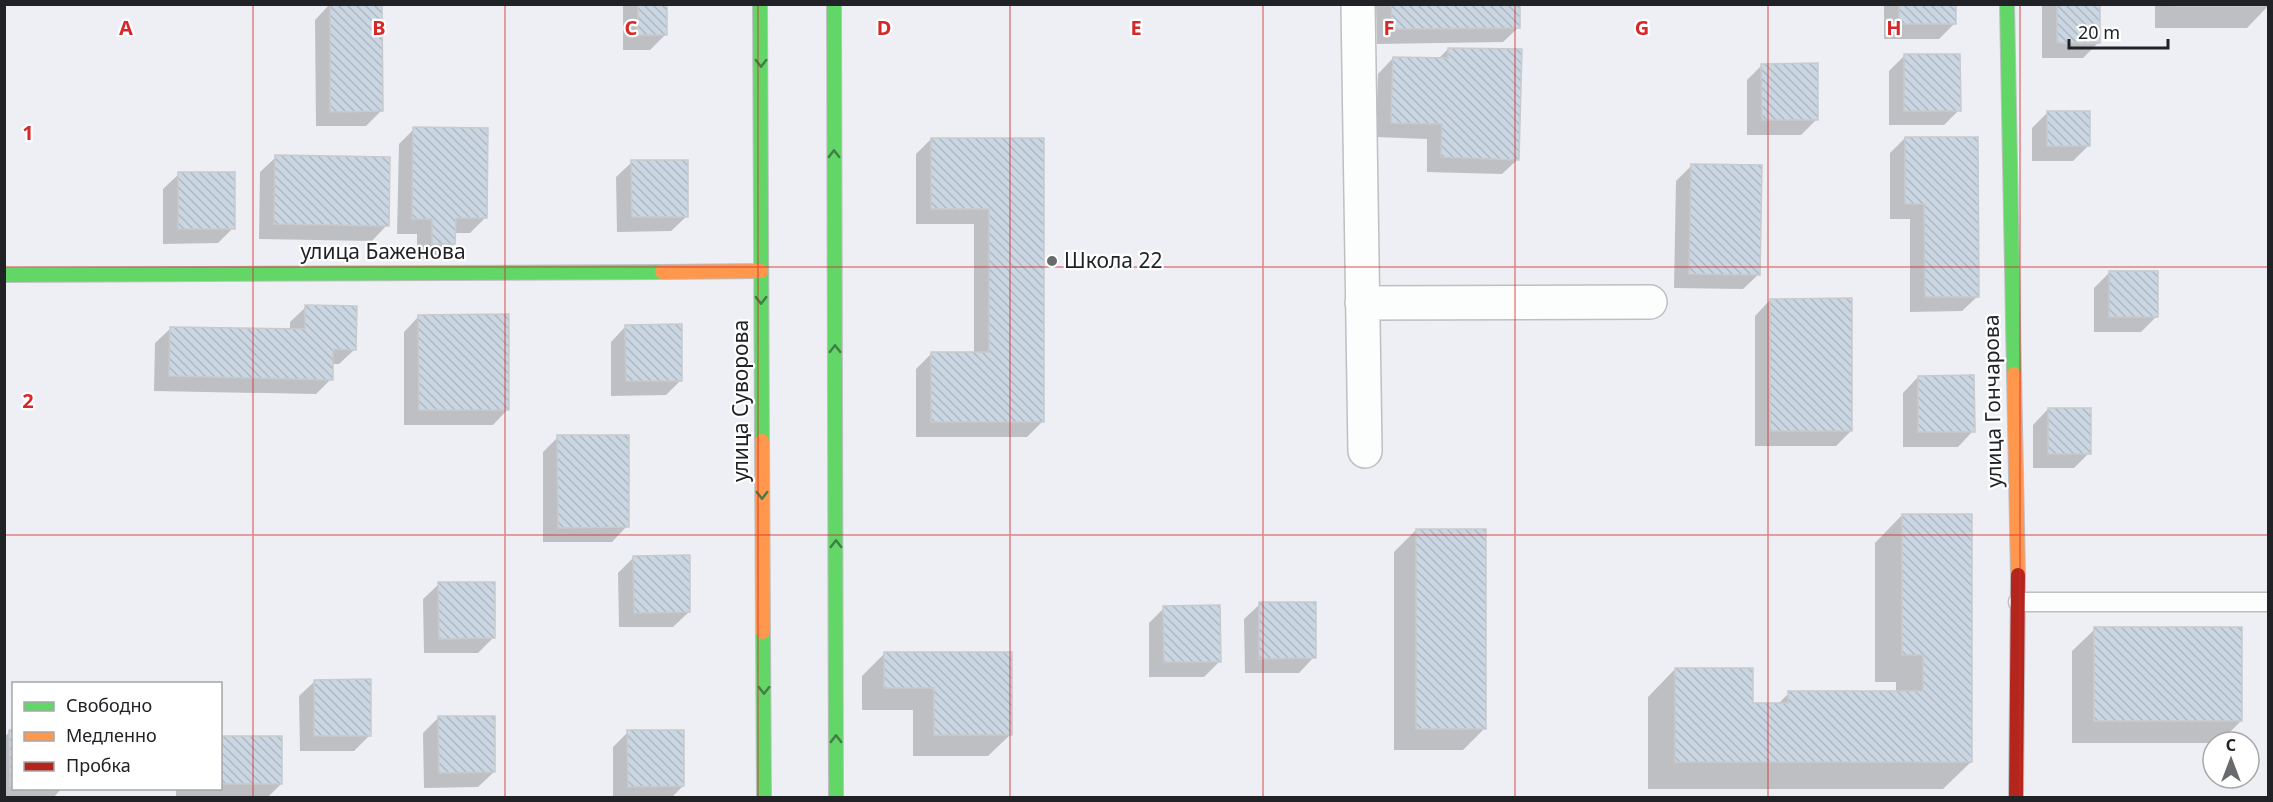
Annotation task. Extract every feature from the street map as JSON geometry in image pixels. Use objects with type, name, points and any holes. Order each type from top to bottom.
[{"type":"main road","name":"улица Суворова","points":[[760,4],[764,798]]},
{"type":"main road","points":[[834,4],[836,798]]},
{"type":"main road","name":"улица Гончарова","points":[[2007,4],[2018,602],[2016,798]]},
{"type":"main road","name":"улица Баженова","points":[[4,275],[761,271]]},
{"type":"street","points":[[1358,4],[1365,451]]},
{"type":"street","points":[[1362,303],[1650,302]]},
{"type":"lane","points":[[2018,602],[2268,602]]},
{"type":"building","points":[[330,4],[382,4],[383,111],[330,112]]},
{"type":"building","points":[[638,4],[667,4],[667,35],[638,35]]},
{"type":"building","points":[[1391,4],[1520,4],[1520,28],[1392,29]]},
{"type":"building","points":[[1899,4],[1956,4],[1956,24],[1899,24]]},
{"type":"building","points":[[2057,4],[2100,4],[2100,43],[2057,43]]},
{"type":"building","points":[[2176,4],[2268,4],[2268,6],[2176,6]]},
{"type":"building","points":[[1448,48],[1522,49],[1519,160],[1441,157],[1442,124],[1391,123],[1393,57],[1448,58]]},
{"type":"building","points":[[1904,54],[1960,54],[1961,111],[1904,111]]},
{"type":"building","points":[[1818,63],[1818,120],[1762,120],[1761,64]]},
{"type":"building","points":[[2047,111],[2090,111],[2090,146],[2047,146]]},
{"type":"building","points":[[413,127],[488,128],[487,218],[456,218],[455,244],[432,244],[432,219],[412,219]]},
{"type":"building","points":[[1905,137],[1978,137],[1979,297],[1925,297],[1924,204],[1905,204]]},
{"type":"building","points":[[931,138],[1044,138],[1044,422],[931,422],[931,352],[989,352],[989,209],[931,209]]},
{"type":"building","points":[[275,155],[390,157],[389,226],[274,224]]},
{"type":"building","points":[[631,160],[688,160],[688,217],[632,217]]},
{"type":"building","points":[[1691,164],[1762,165],[1760,275],[1689,274]]},
{"type":"building","points":[[178,172],[235,172],[235,229],[178,229]]},
{"type":"building","points":[[2109,271],[2158,271],[2158,317],[2109,317]]},
{"type":"building","points":[[1852,298],[1852,431],[1770,431],[1770,299]]},
{"type":"building","points":[[305,305],[357,306],[356,350],[333,349],[333,380],[169,376],[170,327],[305,329]]},
{"type":"building","points":[[509,314],[509,410],[419,410],[418,315]]},
{"type":"building","points":[[682,324],[682,381],[626,381],[625,325]]},
{"type":"building","points":[[1974,375],[1975,432],[1918,432],[1918,376]]},
{"type":"building","points":[[2048,408],[2091,408],[2091,454],[2048,454]]},
{"type":"building","points":[[557,435],[629,435],[629,527],[558,528]]},
{"type":"building","points":[[1902,514],[1972,514],[1972,762],[1675,762],[1675,668],[1753,668],[1753,703],[1788,703],[1788,691],[1923,691],[1923,655],[1902,655]]},
{"type":"building","points":[[1416,529],[1486,529],[1486,729],[1416,729]]},
{"type":"building","points":[[690,555],[690,612],[634,613],[633,556]]},
{"type":"building","points":[[438,582],[495,582],[495,638],[439,639]]},
{"type":"building","points":[[1259,602],[1316,602],[1316,658],[1259,659]]},
{"type":"building","points":[[1220,605],[1221,662],[1164,662],[1163,606]]},
{"type":"building","points":[[2094,627],[2242,627],[2242,721],[2094,721]]},
{"type":"building","points":[[884,652],[1012,652],[1012,735],[934,735],[934,688],[884,688]]},
{"type":"building","points":[[371,679],[371,736],[314,736],[314,680]]},
{"type":"building","points":[[438,716],[495,716],[495,772],[439,773]]},
{"type":"building","points":[[9,730],[12,730],[12,787],[10,787]]},
{"type":"building","points":[[627,730],[684,730],[684,786],[628,787]]},
{"type":"building","points":[[222,736],[282,736],[282,784],[222,784]]},
{"type":"traffic: fast","points":[[760,4],[762,441]]},
{"type":"traffic: fast","points":[[834,4],[836,798]]},
{"type":"traffic: fast","points":[[2007,4],[2014,374]]},
{"type":"traffic: fast","points":[[4,275],[662,272]]},
{"type":"traffic: fast","points":[[763,632],[764,798]]},
{"type":"traffic: slow","points":[[662,272],[761,271]]},
{"type":"traffic: slow","points":[[2014,374],[2018,575]]},
{"type":"traffic: slow","points":[[762,441],[763,632]]},
{"type":"traffic: jam","points":[[2016,798],[2018,575]]},
{"type":"place","name":"Школа 22","points":[[1052,261]]}]
